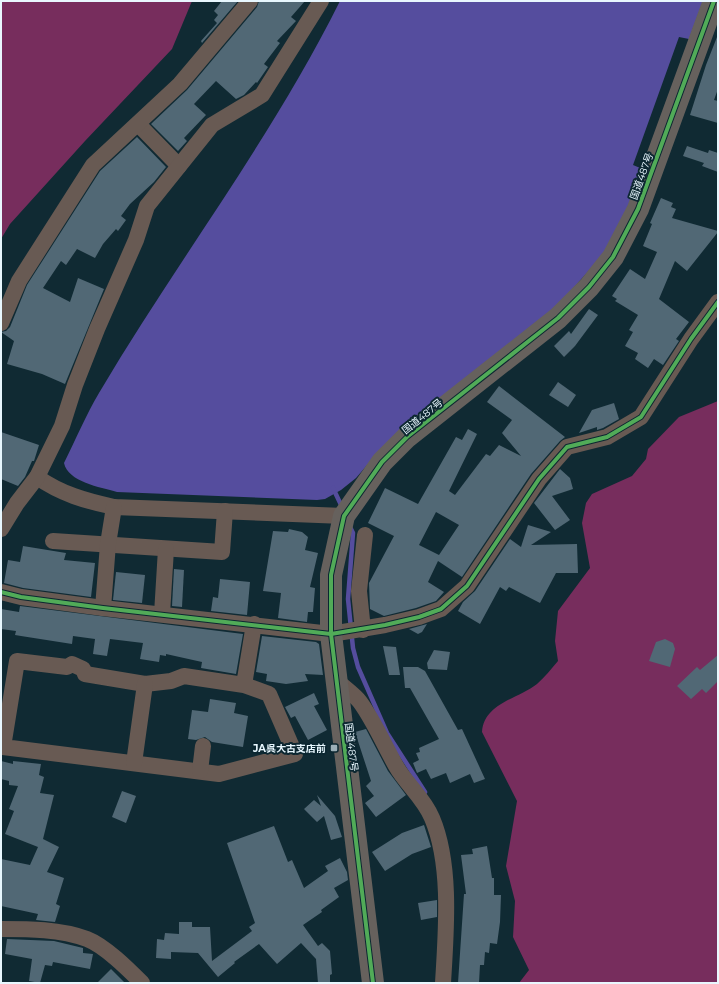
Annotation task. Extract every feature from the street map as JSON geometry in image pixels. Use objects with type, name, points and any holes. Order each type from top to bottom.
[{"type":"highway","name":"国道487号","points":[[373,983],[331,634],[331,575],[344,516],[382,462],[407,437],[558,318],[589,287],[613,257],[638,209],[714,1]]},
{"type":"street","points":[[1,323],[19,281],[93,165],[180,84],[250,1]]},
{"type":"street","points":[[1,529],[17,503],[37,477],[62,426],[78,378],[136,240],[147,206],[212,125],[262,95],[321,1]]},
{"type":"street","points":[[138,124],[179,166]]},
{"type":"street","points":[[1,592],[22,597],[103,608],[254,624],[331,634],[363,630],[419,617],[442,609],[467,586],[540,479],[567,447],[607,436],[641,417],[691,339],[718,302]]},
{"type":"street","points":[[37,477],[60,492],[84,501],[114,507],[344,516]]},
{"type":"street","points":[[103,608],[108,544],[114,507]]},
{"type":"street","points":[[53,541],[222,552],[225,511]]},
{"type":"street","points":[[363,630],[359,591],[365,535]]},
{"type":"street","points":[[162,614],[166,549]]},
{"type":"street","points":[[244,685],[254,624]]},
{"type":"street","points":[[17,661],[67,667],[72,664],[83,669],[85,674],[145,684],[171,681],[184,676],[244,685],[269,694],[295,754],[219,774],[3,747],[5,702],[17,661]]},
{"type":"street","points":[[336,680],[360,702],[399,772],[413,788],[432,818],[443,859],[445,888],[446,946],[443,983]]},
{"type":"street","points":[[134,763],[145,684]]},
{"type":"street","points":[[200,771],[203,746]]},
{"type":"street","points":[[1,930],[26,929],[52,931],[88,939],[120,961],[142,983]]},
{"type":"shaded area","points":[[1,1],[192,1],[172,49],[85,141],[10,224],[1,239]]},
{"type":"shaded area","points":[[340,1],[703,1],[689,39],[679,37],[633,165],[645,170],[615,241],[554,310],[380,450],[356,478],[341,490],[325,499],[317,500],[117,492],[94,486],[78,479],[72,475],[64,463],[94,401],[160,295],[285,101]]},
{"type":"shaded area","points":[[718,401],[718,983],[519,983],[529,970],[513,937],[515,901],[506,866],[517,801],[482,732],[484,722],[495,708],[537,684],[558,661],[555,641],[558,611],[590,568],[582,523],[586,503],[592,494],[632,476],[646,459],[648,449],[679,417]]},
{"type":"building","points":[[222,1],[238,1],[202,43],[201,41],[217,23],[214,20],[218,15],[214,11]]},
{"type":"building","points":[[259,1],[305,1],[291,17],[296,21],[277,41],[280,43],[264,64],[268,67],[257,83],[256,82],[244,95],[236,99],[216,81],[194,104],[206,115],[184,138],[187,141],[178,151],[151,124],[187,90],[257,7]]},
{"type":"building","points":[[717,37],[718,89],[714,100],[718,101],[718,123],[690,115],[706,65]]},
{"type":"building","points":[[137,137],[166,167],[154,182],[130,204],[121,216],[126,220],[118,231],[116,229],[103,244],[95,258],[77,249],[66,265],[61,261],[43,288],[70,302],[78,278],[104,289],[65,384],[42,374],[7,364],[14,341],[1,332],[6,331],[10,327],[27,285],[100,171]]},
{"type":"building","points":[[687,146],[708,153],[709,150],[718,153],[718,172],[702,166],[704,163],[683,156]]},
{"type":"building","points":[[661,198],[673,203],[671,207],[676,209],[672,218],[718,232],[687,271],[675,261],[659,299],[689,322],[676,339],[679,341],[663,365],[654,359],[648,368],[635,359],[638,353],[625,346],[633,332],[629,330],[638,315],[615,301],[617,299],[612,296],[630,269],[645,279],[657,252],[643,246],[652,224],[650,223]]},
{"type":"building","points":[[589,309],[598,315],[575,346],[564,357],[554,346],[569,331],[571,334]]},
{"type":"building","points":[[558,382],[576,395],[568,407],[549,395]]},
{"type":"building","points":[[499,386],[565,437],[531,474],[462,577],[438,561],[428,582],[444,592],[436,601],[384,616],[370,609],[369,583],[394,536],[368,523],[385,488],[418,504],[456,437],[462,440],[468,429],[477,434],[449,491],[455,495],[486,454],[490,456],[499,445],[521,456],[502,433],[512,420],[487,402]],"holes":[[[436,512],[459,525],[439,555],[419,545]]]},
{"type":"building","points":[[614,403],[619,419],[603,428],[597,430],[597,427],[579,433],[592,410]]},
{"type":"building","points":[[1,432],[39,445],[34,461],[32,461],[25,477],[18,486],[1,479]]},
{"type":"building","points":[[560,469],[570,478],[573,489],[552,496],[570,520],[555,530],[534,503]]},
{"type":"building","points":[[528,525],[551,532],[531,545],[577,544],[578,573],[556,573],[540,603],[509,587],[506,591],[500,587],[480,624],[458,611],[463,602],[475,591],[510,539],[521,547]]},
{"type":"building","points":[[289,529],[302,532],[308,537],[305,550],[318,553],[310,587],[315,588],[313,612],[308,612],[307,622],[278,618],[281,593],[263,591],[273,531],[288,532]]},
{"type":"building","points":[[23,546],[66,553],[64,560],[95,563],[91,597],[23,588],[4,583],[8,560],[20,562]]},
{"type":"building","points":[[174,569],[184,570],[182,607],[172,606]]},
{"type":"building","points":[[116,572],[145,575],[142,603],[113,600]]},
{"type":"building","points":[[220,579],[250,582],[247,615],[211,611],[213,597],[218,598]]},
{"type":"building","points":[[20,606],[243,634],[236,674],[201,668],[202,662],[166,654],[166,656],[160,655],[159,662],[140,659],[143,643],[110,639],[107,656],[93,654],[95,639],[73,636],[72,644],[15,635],[16,631],[1,629],[1,609],[19,612]]},
{"type":"building","points":[[427,624],[422,632],[418,634],[409,629]]},
{"type":"building","points":[[262,636],[316,642],[319,644],[323,675],[305,674],[308,681],[286,684],[266,681],[267,674],[256,672]]},
{"type":"building","points":[[665,639],[673,643],[675,649],[670,667],[649,661],[656,642]]},
{"type":"building","points":[[383,646],[396,647],[400,675],[389,675]]},
{"type":"building","points":[[434,650],[450,652],[447,670],[428,669],[427,663]]},
{"type":"building","points":[[718,655],[718,681],[706,693],[702,689],[691,699],[677,686],[697,667],[700,670]]},
{"type":"building","points":[[403,667],[418,667],[425,671],[458,730],[462,729],[485,779],[474,783],[470,774],[450,783],[446,773],[431,779],[426,769],[417,773],[413,763],[419,760],[416,753],[420,752],[419,748],[439,739],[410,688],[405,688]]},
{"type":"building","points":[[314,693],[319,704],[314,706],[327,730],[308,740],[295,716],[291,718],[285,707]]},
{"type":"building","points":[[210,699],[236,703],[234,713],[248,716],[243,747],[212,742],[205,737],[196,740],[188,739],[192,710],[208,712]]},
{"type":"building","points":[[366,729],[388,771],[406,795],[376,817],[365,803],[374,796],[366,786],[371,781],[355,732]]},
{"type":"building","points":[[1,761],[13,764],[13,761],[41,764],[39,775],[44,777],[40,793],[54,795],[43,839],[59,847],[47,872],[64,878],[56,904],[60,906],[55,922],[36,920],[38,914],[1,906],[1,859],[30,865],[38,847],[5,834],[14,811],[9,809],[18,786],[9,785],[9,781],[1,779]]},
{"type":"building","points":[[122,791],[136,796],[126,823],[112,817]]},
{"type":"building","points":[[317,795],[335,816],[342,837],[331,840],[324,816],[317,822],[304,809],[314,800],[321,806]]},
{"type":"building","points":[[424,825],[431,847],[412,854],[385,871],[372,852],[402,833]]},
{"type":"building","points":[[274,826],[288,862],[292,860],[304,888],[328,871],[325,866],[340,858],[347,872],[348,880],[334,888],[339,897],[321,910],[322,912],[303,925],[318,946],[322,943],[330,951],[332,974],[330,975],[330,983],[318,983],[316,959],[301,943],[277,964],[259,944],[234,962],[235,963],[218,977],[198,953],[171,952],[171,959],[156,958],[157,939],[164,940],[165,933],[179,934],[179,922],[192,922],[192,927],[210,927],[212,961],[252,931],[249,927],[255,923],[227,843]]},
{"type":"building","points":[[487,846],[492,878],[494,878],[494,895],[501,895],[500,922],[497,944],[490,943],[489,953],[485,952],[484,965],[480,965],[479,983],[458,983],[464,894],[466,894],[461,855],[473,854],[472,849]]},
{"type":"building","points":[[437,900],[437,917],[421,920],[418,903]]},
{"type":"building","points":[[7,939],[54,941],[83,948],[83,953],[93,954],[90,969],[53,962],[52,966],[45,965],[40,983],[29,981],[32,959],[5,954]]},
{"type":"building","points":[[111,969],[125,983],[97,983]]},
{"type":"waterway","points":[[333,488],[342,507]]},
{"type":"waterway","points":[[350,527],[353,533],[348,599],[353,648],[358,667],[387,733],[425,792]]},
{"type":"cycle path","points":[[373,983],[331,634],[331,575],[344,516],[382,462],[407,437],[558,318],[589,287],[613,257],[638,209],[714,1]]},
{"type":"cycle path","points":[[1,592],[21,597],[103,608],[331,634],[385,625],[419,617],[441,609],[467,586],[539,479],[567,447],[607,437],[641,417],[691,339],[718,302]]},
{"type":"place","name":"JA呉大古支店前","points":[[334,748]]}]
